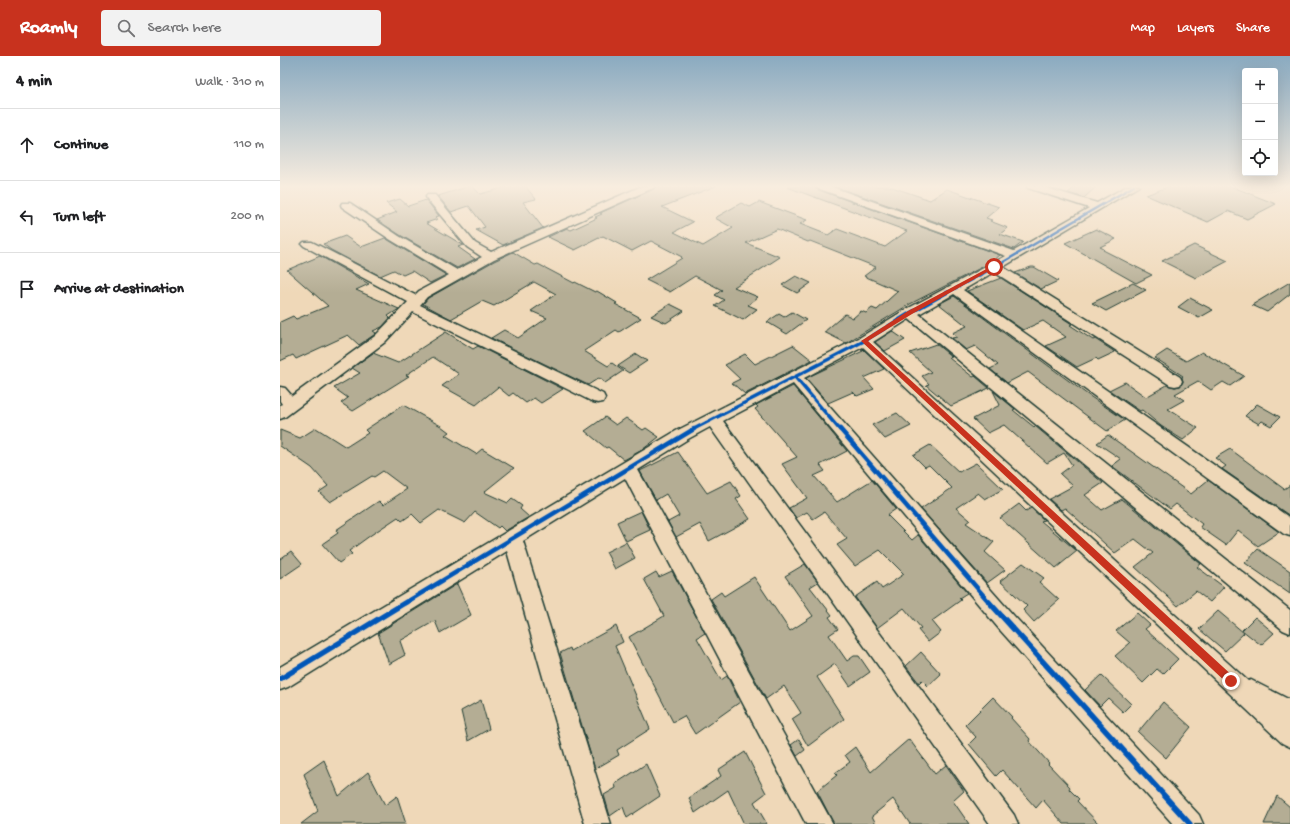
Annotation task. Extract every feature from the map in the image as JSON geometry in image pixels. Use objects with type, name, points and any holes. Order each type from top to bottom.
[{"type":"street","points":[[371,222],[457,275]]},
{"type":"street","points":[[451,222],[471,246],[490,257]]},
{"type":"street","points":[[280,392],[285,408],[380,338],[422,294],[490,257],[569,222]]},
{"type":"street","points":[[921,222],[1014,255]]},
{"type":"street","points":[[280,679],[682,435],[864,341],[910,313],[1072,222]]},
{"type":"street","points":[[308,244],[414,304],[598,398]]},
{"type":"street","points":[[994,267],[1175,381]]},
{"type":"street","points":[[954,289],[1290,528]]},
{"type":"street","points":[[910,313],[1290,623]]},
{"type":"street","points":[[864,341],[1290,735]]},
{"type":"street","points":[[794,377],[1007,623],[1190,824]]},
{"type":"street","points":[[713,419],[1005,824]]},
{"type":"street","points":[[628,468],[820,824]]},
{"type":"street","points":[[513,538],[598,824]]},
{"type":"street","points":[[1231,681],[1290,712]]},
{"type":"building","points":[[380,222],[429,222],[426,223],[463,245],[458,247],[475,259],[457,268]]},
{"type":"building","points":[[481,222],[538,222],[543,228],[503,245],[476,230],[485,227]]},
{"type":"building","points":[[589,222],[693,222],[674,232],[703,246],[733,228],[722,222],[804,222],[800,224],[828,235],[837,229],[885,247],[907,231],[882,222],[908,222],[1000,255],[992,262],[910,304],[846,343],[824,332],[845,314],[853,318],[861,311],[866,313],[872,308],[877,310],[898,291],[864,276],[876,267],[777,229],[746,243],[780,257],[734,287],[758,297],[748,305],[757,309],[743,320],[715,306],[724,300],[715,295],[722,290],[695,276],[670,292],[646,280],[682,257],[651,241],[632,251],[603,236],[575,250],[548,237],[567,228],[571,230]]},
{"type":"building","points":[[936,222],[992,222],[1008,228],[1000,234],[1023,242],[1014,249]]},
{"type":"building","points":[[1096,229],[1116,239],[1100,247],[1104,249],[1103,250],[1152,275],[1136,283],[1065,243]]},
{"type":"building","points":[[345,236],[361,247],[385,238],[446,275],[430,283],[412,271],[403,275],[394,270],[380,276],[331,250],[323,244]]},
{"type":"building","points":[[1194,245],[1228,261],[1196,278],[1162,261]]},
{"type":"building","points":[[513,252],[535,265],[538,264],[574,283],[575,282],[595,292],[597,291],[617,303],[615,304],[641,318],[619,332],[616,330],[584,351],[608,366],[612,363],[623,371],[605,383],[599,378],[588,385],[491,338],[504,330],[518,338],[547,318],[531,311],[556,294],[534,282],[494,306],[482,301],[451,319],[423,304],[428,298]]},
{"type":"building","points":[[320,256],[369,284],[356,290],[399,309],[388,316],[390,318],[382,327],[373,331],[376,333],[374,335],[359,345],[348,335],[296,359],[293,355],[280,361],[280,322],[293,316],[296,319],[328,306],[287,270]]},
{"type":"building","points":[[1034,267],[1058,281],[1041,289],[1015,273]]},
{"type":"building","points":[[796,276],[811,283],[797,293],[782,285]]},
{"type":"building","points":[[1001,278],[1072,324],[1070,325],[1093,340],[1095,339],[1115,352],[1098,360],[1096,358],[1077,367],[1046,346],[1066,337],[1043,321],[1023,330],[967,291]]},
{"type":"building","points":[[1290,282],[1290,294],[1267,312],[1252,305]]},
{"type":"building","points":[[1133,283],[1146,290],[1106,311],[1092,303]]},
{"type":"building","points":[[954,296],[1088,395],[1125,420],[1107,431],[1028,372],[1007,383],[990,369],[998,365],[975,346],[966,350],[952,338],[957,337],[952,333],[967,326],[939,304]]},
{"type":"building","points":[[1190,298],[1213,310],[1199,318],[1178,307]]},
{"type":"building","points":[[670,304],[684,311],[666,323],[651,316]]},
{"type":"building","points":[[792,312],[806,320],[787,334],[767,322],[779,314],[784,317]]},
{"type":"building","points":[[892,331],[905,340],[885,351],[875,342]]},
{"type":"building","points":[[446,332],[473,349],[478,346],[563,389],[541,403],[534,398],[526,403],[513,393],[509,396],[498,387],[476,405],[442,386],[459,374],[433,357],[406,375],[409,376],[353,411],[341,403],[348,398],[334,388],[360,373],[352,368],[373,353],[398,363]]},
{"type":"building","points":[[936,344],[952,357],[949,358],[989,388],[951,406],[926,385],[929,384],[922,376],[931,372],[910,353]]},
{"type":"building","points":[[793,345],[812,360],[745,394],[732,383],[740,379],[725,365],[745,354],[755,364]]},
{"type":"building","points":[[863,349],[884,369],[864,378],[874,389],[857,396],[853,392],[828,403],[806,378],[863,351],[861,350]]},
{"type":"building","points":[[1167,350],[1186,361],[1202,352],[1244,376],[1230,386],[1223,382],[1211,390],[1198,381],[1175,394],[1184,400],[1168,409],[1198,428],[1183,440],[1161,426],[1142,410],[1140,411],[1109,390],[1125,382],[1146,397],[1167,385],[1175,387],[1180,386],[1183,382],[1183,376],[1155,358]]},
{"type":"building","points":[[636,354],[647,361],[629,373],[618,366]]},
{"type":"building","points":[[793,386],[847,451],[820,465],[825,471],[814,476],[837,502],[872,480],[896,509],[887,515],[912,540],[918,535],[967,593],[959,598],[961,600],[932,621],[941,632],[928,642],[918,630],[921,628],[904,608],[877,628],[855,597],[877,582],[882,589],[904,574],[880,550],[855,566],[837,545],[847,539],[824,512],[813,519],[807,512],[796,518],[789,508],[807,498],[782,464],[797,457],[755,409],[758,407],[756,405]]},
{"type":"building","points":[[993,391],[1015,409],[1013,410],[1034,427],[1035,426],[1103,483],[1085,495],[1102,510],[1122,499],[1201,564],[1197,567],[1224,587],[1210,602],[1196,591],[1178,606],[1135,567],[1153,553],[1135,539],[1115,553],[1065,508],[1061,510],[1049,499],[1073,486],[1060,474],[1072,465],[1064,453],[1047,463],[1004,425],[988,433],[973,419],[1000,405]]},
{"type":"building","points":[[1257,404],[1280,417],[1271,426],[1262,421],[1259,424],[1245,416]]},
{"type":"building","points":[[403,405],[441,426],[449,432],[445,435],[476,454],[482,449],[514,468],[484,492],[508,503],[512,499],[522,506],[520,509],[529,517],[505,531],[500,526],[498,528],[475,512],[465,523],[439,510],[421,523],[412,514],[402,521],[398,517],[349,551],[352,554],[339,563],[322,544],[338,533],[336,530],[379,501],[383,505],[407,489],[383,471],[374,477],[372,476],[330,502],[319,492],[328,486],[312,468],[280,446],[280,430],[300,438],[316,428],[346,447],[368,433],[365,430]]},
{"type":"building","points":[[897,413],[911,426],[885,439],[872,425]]},
{"type":"building","points":[[605,417],[616,425],[626,418],[643,430],[646,428],[659,437],[642,450],[624,460],[585,431]]},
{"type":"building","points":[[1108,435],[1191,494],[1208,480],[1279,532],[1258,546],[1238,530],[1226,545],[1200,527],[1202,524],[1176,504],[1170,509],[1112,466],[1121,459],[1097,443]]},
{"type":"building","points":[[930,445],[959,472],[976,463],[1003,489],[985,499],[978,493],[956,508],[970,520],[966,523],[994,542],[985,552],[1005,570],[987,583],[921,509],[952,488],[929,465],[925,467],[913,455]]},
{"type":"building","points":[[1230,449],[1284,489],[1290,485],[1290,516],[1222,469],[1226,466],[1215,458]]},
{"type":"building","points":[[678,452],[707,493],[731,481],[741,496],[736,499],[750,519],[709,541],[700,524],[676,537],[668,522],[679,516],[666,494],[656,500],[640,471]]},
{"type":"building","points":[[1019,504],[1026,511],[1031,508],[1044,520],[1041,521],[1077,551],[1056,568],[1000,518]]},
{"type":"building","points":[[641,511],[650,530],[626,541],[617,522]]},
{"type":"building","points":[[626,542],[635,558],[615,569],[606,552]]},
{"type":"building","points":[[1258,549],[1290,571],[1290,594],[1245,563]]},
{"type":"building","points":[[291,551],[302,564],[280,579],[280,559]]},
{"type":"building","points":[[1023,563],[1044,578],[1039,582],[1059,600],[1034,622],[1023,610],[1027,606],[1000,581]]},
{"type":"building","points":[[805,564],[818,582],[810,587],[832,615],[829,617],[838,629],[829,635],[847,661],[854,656],[859,656],[870,672],[850,686],[835,664],[817,677],[844,719],[808,746],[792,719],[801,713],[784,686],[766,699],[711,599],[721,592],[724,596],[754,577],[790,631],[813,616],[785,576]]},
{"type":"building","points":[[672,571],[705,633],[697,638],[721,680],[727,676],[740,702],[695,734],[684,716],[673,722],[629,637],[664,616],[644,579],[656,572],[659,577]]},
{"type":"building","points":[[457,584],[471,615],[440,633],[435,621],[400,641],[405,655],[389,664],[378,633]]},
{"type":"building","points":[[1218,611],[1244,633],[1225,651],[1199,629]]},
{"type":"building","points":[[1137,613],[1150,625],[1145,629],[1178,659],[1163,674],[1157,669],[1143,683],[1115,656],[1130,643],[1116,631]]},
{"type":"building","points":[[1255,617],[1274,633],[1261,645],[1242,630]]},
{"type":"building","points":[[616,626],[623,642],[615,646],[650,729],[617,750],[619,755],[595,769],[560,653],[570,648],[571,651]]},
{"type":"building","points":[[921,652],[941,674],[928,686],[922,680],[919,683],[906,666]]},
{"type":"building","points":[[1101,675],[1131,704],[1123,712],[1108,698],[1100,706],[1085,690]]},
{"type":"building","points":[[993,697],[1012,717],[1011,718],[1030,739],[1029,741],[1049,763],[1048,764],[1070,787],[1069,789],[1079,799],[1077,801],[1099,824],[1064,824],[1043,800],[1036,808],[1002,770],[996,776],[969,744],[976,737],[965,725]]},
{"type":"building","points":[[481,700],[489,729],[468,741],[461,711]]},
{"type":"building","points":[[1163,702],[1191,727],[1166,758],[1138,732]]},
{"type":"building","points":[[799,739],[805,750],[797,756],[791,745]]},
{"type":"building","points":[[909,739],[935,774],[946,765],[964,791],[953,801],[969,824],[910,824],[893,799],[872,816],[876,824],[834,824],[817,791],[837,775],[835,773],[850,762],[845,755],[855,747],[871,772]]},
{"type":"building","points":[[745,752],[766,793],[754,802],[767,824],[744,824],[728,790],[695,813],[689,798],[721,776],[718,770]]},
{"type":"building","points":[[324,760],[339,796],[368,772],[385,805],[397,796],[406,824],[301,824],[318,811],[304,774]]},
{"type":"building","points":[[646,764],[660,796],[627,818],[623,807],[610,816],[604,795],[616,788],[615,784]]},
{"type":"building","points":[[1277,796],[1290,807],[1290,824],[1264,824]]},
{"type":"cycle path","points":[[280,679],[682,435],[864,341],[910,313],[988,271],[1072,222]]},
{"type":"cycle path","points":[[795,377],[1007,623],[1190,824]]},
{"type":"route","points":[[994,267],[910,313],[864,341],[1231,681]]}]
